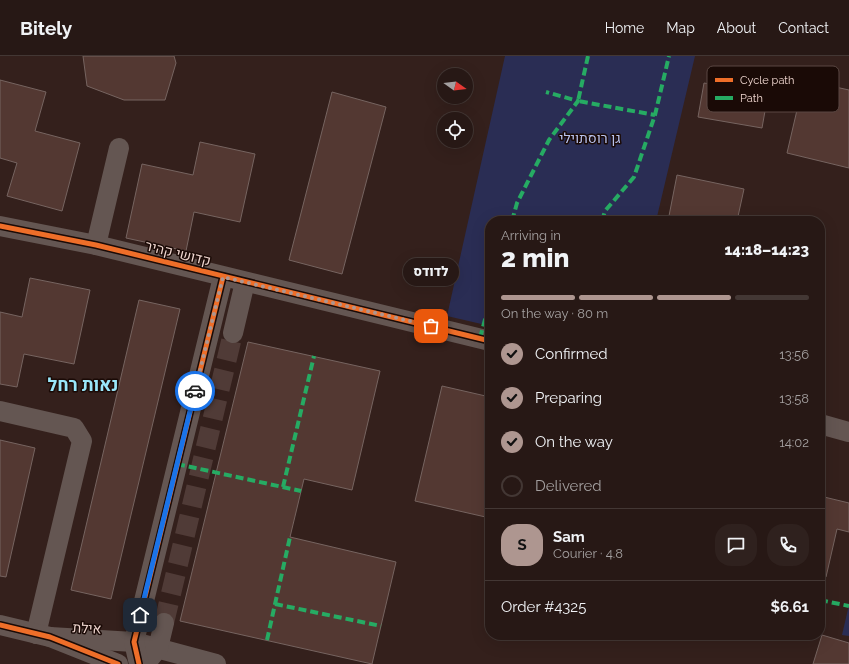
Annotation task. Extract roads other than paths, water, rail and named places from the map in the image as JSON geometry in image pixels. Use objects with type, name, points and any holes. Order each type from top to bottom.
[{"type":"street","points":[[96,245],[119,148]]},
{"type":"street","name":"קדושי קהיר","points":[[0,226],[96,245],[485,340]]},
{"type":"street","points":[[139,664],[134,642],[223,277]]},
{"type":"street","points":[[233,333],[245,282]]},
{"type":"street","points":[[0,411],[74,428],[82,441],[43,636]]},
{"type":"street","points":[[825,425],[848,428]]},
{"type":"street","points":[[145,664],[158,648],[164,623]]},
{"type":"street","name":"אילת","points":[[0,625],[43,636],[118,664]]},
{"type":"street","name":"אילת","points":[[43,636],[134,642],[216,664]]},
{"type":"tunnel","points":[[164,623],[233,333]]},
{"type":"place","name":"לדודס","points":[[431,326]]},
{"type":"district","name":"נאות רחל","points":[[83,384]]},
{"type":"park label","name":"גן רוסתוילי","points":[[590,138]]}]
